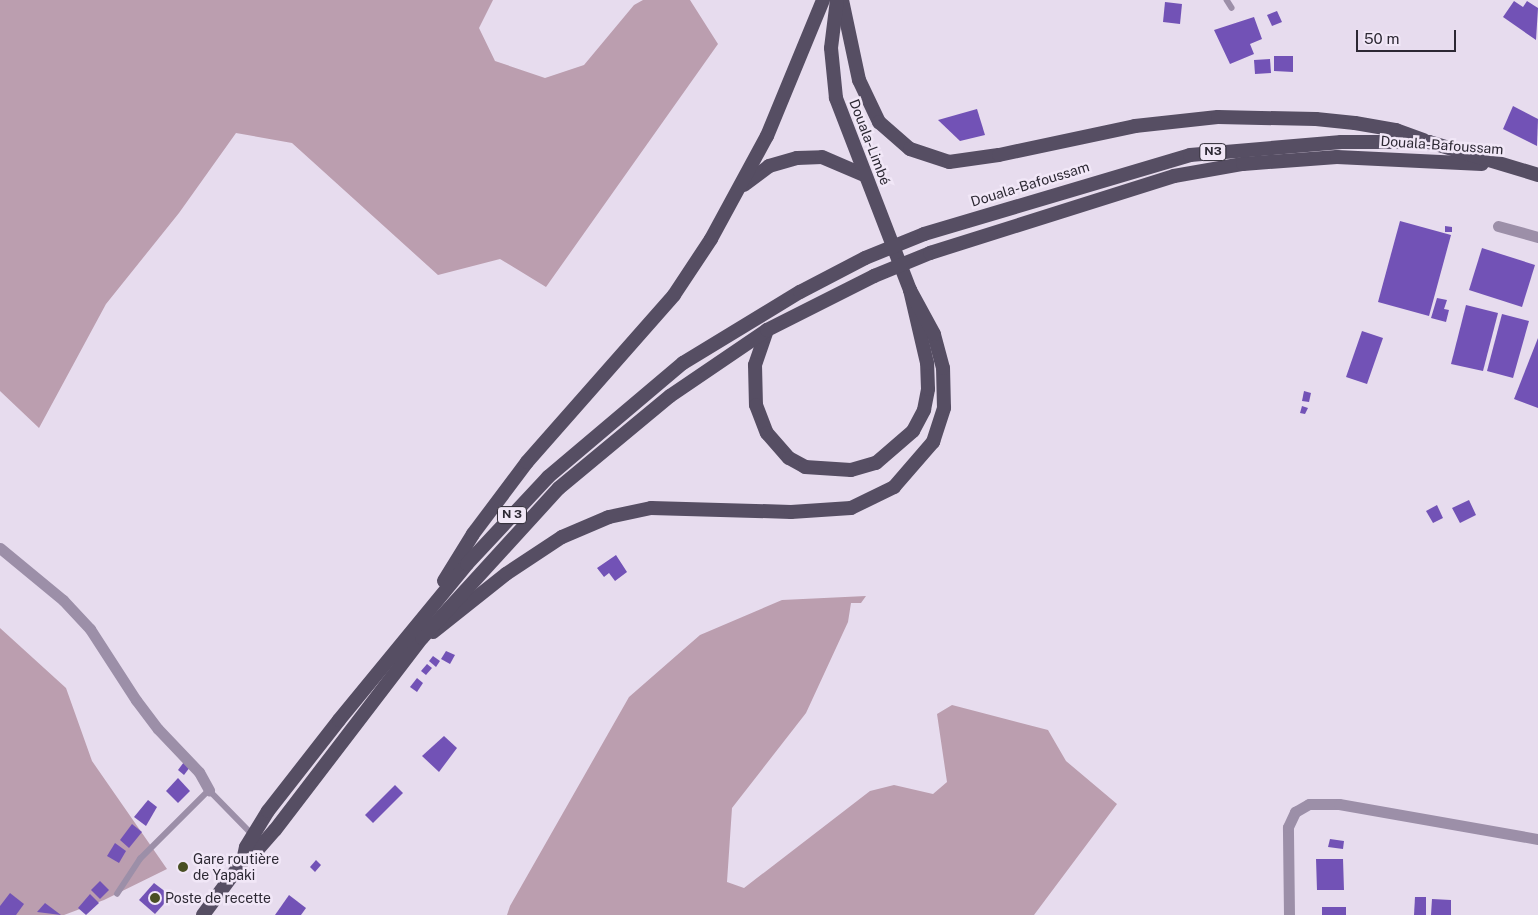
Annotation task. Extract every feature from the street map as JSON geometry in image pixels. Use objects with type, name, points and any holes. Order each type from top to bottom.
[{"type":"highway","points":[[418,632],[473,534],[527,462],[674,295],[740,188],[768,136],[823,0]]},
{"type":"highway","name":"Douala-Limbé","points":[[837,0],[831,48],[836,98],[864,175],[910,290]]},
{"type":"highway","points":[[842,0],[859,80],[879,122],[910,148],[949,162],[990,157],[1135,126],[1218,117],[1316,118],[1396,130],[1429,142]]},
{"type":"highway","name":"Douala-Bafoussam","points":[[865,258],[924,234],[1190,155],[1324,143],[1429,142],[1510,166]]},
{"type":"highway","name":"Douala-Bafoussam","points":[[874,276],[930,253],[1174,176],[1233,165],[1369,156],[1510,166]]},
{"type":"highway","points":[[740,188],[769,166],[797,158],[822,157],[864,175]]},
{"type":"highway","points":[[1510,166],[1538,174]]},
{"type":"highway","name":"N 3","points":[[243,861],[253,855],[275,830],[467,564],[548,477],[662,381],[712,344],[865,258]]},
{"type":"highway","name":"N 3","points":[[203,915],[243,861],[253,836],[274,803],[418,632],[559,488],[670,396],[767,330],[874,276]]},
{"type":"highway","points":[[418,632],[462,612],[514,568],[562,537],[609,517],[651,508],[791,512],[851,508],[894,487],[933,442],[944,408],[943,368],[934,334],[910,290]]},
{"type":"highway","points":[[767,330],[756,365],[754,384],[756,404],[767,433],[789,458],[805,467],[851,470],[868,466],[896,450],[913,431],[924,410],[928,389],[928,363],[910,290]]},
{"type":"street","points":[[1498,226],[1538,237]]},
{"type":"street","points":[[0,548],[64,600],[90,629],[142,707],[199,772],[209,790]]},
{"type":"street","points":[[1289,915],[1288,827],[1295,812],[1309,804],[1375,810],[1538,839]]},
{"type":"lane","points":[[1227,0],[1232,8]]},
{"type":"lane","points":[[117,894],[140,859],[209,790],[253,836]]},
{"type":"shaded area","points":[[0,0],[493,0],[479,28],[495,61],[545,78],[584,65],[634,5],[643,0],[690,0],[718,44],[546,287],[500,259],[438,275],[292,143],[236,133],[179,213],[106,304],[39,428],[0,391]]},
{"type":"shaded area","points":[[866,596],[861,603],[851,603],[848,622],[806,713],[732,808],[727,882],[744,888],[870,791],[894,785],[933,794],[947,782],[937,714],[952,705],[1048,730],[1066,761],[1117,804],[1034,915],[507,915],[510,906],[629,697],[700,635],[782,600]]},
{"type":"shaded area","points":[[0,628],[66,688],[92,761],[167,869],[104,900],[64,915],[0,915]]},
{"type":"building","points":[[1514,1],[1523,7],[1527,1],[1538,8],[1536,40],[1503,17]]},
{"type":"building","points":[[1165,2],[1182,4],[1180,24],[1163,22]]},
{"type":"building","points":[[1277,11],[1282,22],[1272,26],[1267,15]]},
{"type":"building","points":[[1254,17],[1262,39],[1250,44],[1254,54],[1230,64],[1214,30]]},
{"type":"building","points":[[1274,56],[1293,56],[1293,72],[1274,71]]},
{"type":"building","points":[[1270,59],[1271,73],[1255,74],[1254,60]]},
{"type":"building","points":[[1513,106],[1538,119],[1537,146],[1503,129]]},
{"type":"building","points":[[977,109],[985,135],[960,141],[938,120]]},
{"type":"building","points":[[1400,221],[1451,235],[1429,316],[1378,302]]},
{"type":"building","points":[[1445,226],[1452,227],[1452,232],[1445,232]]},
{"type":"building","points":[[1482,248],[1535,265],[1522,307],[1469,290]]},
{"type":"building","points":[[1437,298],[1447,300],[1444,309],[1449,310],[1446,322],[1431,318]]},
{"type":"building","points":[[1466,305],[1498,313],[1483,371],[1451,364]]},
{"type":"building","points":[[1502,314],[1529,321],[1513,378],[1487,371]]},
{"type":"building","points":[[1362,331],[1383,338],[1367,384],[1346,377]]},
{"type":"building","points":[[1538,338],[1538,408],[1514,399]]},
{"type":"building","points":[[1304,391],[1311,393],[1309,402],[1302,401]]},
{"type":"building","points":[[1302,406],[1308,408],[1305,414],[1300,413]]},
{"type":"building","points":[[1469,500],[1476,515],[1460,523],[1452,508]]},
{"type":"building","points":[[1437,505],[1443,518],[1433,523],[1426,511]]},
{"type":"building","points":[[616,555],[627,572],[615,581],[609,573],[604,577],[597,568]]},
{"type":"building","points":[[446,651],[455,655],[450,664],[441,659]]},
{"type":"building","points":[[433,656],[440,661],[436,667],[429,661]]},
{"type":"building","points":[[427,664],[432,668],[426,675],[421,671]]},
{"type":"building","points":[[417,678],[423,683],[417,692],[410,687]]},
{"type":"building","points":[[444,736],[457,748],[439,772],[422,756]]},
{"type":"building","points":[[184,762],[190,767],[184,775],[178,770]]},
{"type":"building","points":[[178,778],[190,791],[178,803],[166,791]]},
{"type":"building","points":[[395,785],[403,793],[373,823],[365,815]]},
{"type":"building","points":[[148,800],[157,807],[146,826],[134,817]]},
{"type":"building","points":[[132,824],[142,832],[129,848],[120,840]]},
{"type":"building","points":[[1330,839],[1344,841],[1343,849],[1328,847]]},
{"type":"building","points":[[115,843],[126,851],[119,863],[107,856]]},
{"type":"building","points":[[1316,859],[1343,859],[1344,890],[1317,890]]},
{"type":"building","points":[[316,860],[321,865],[315,872],[310,867]]},
{"type":"building","points":[[100,881],[109,890],[100,899],[91,890]]},
{"type":"building","name":"Poste de recette","points":[[154,883],[171,896],[155,914],[139,900]]},
{"type":"building","points":[[10,893],[24,904],[16,915],[0,915],[0,906]]},
{"type":"building","points":[[90,894],[99,903],[86,915],[78,908]]},
{"type":"building","points":[[289,895],[306,908],[301,915],[275,915]]},
{"type":"building","points":[[1415,897],[1426,897],[1426,915],[1414,915]]},
{"type":"building","points":[[1432,899],[1451,900],[1451,915],[1431,915]]},
{"type":"building","points":[[45,903],[61,915],[37,912]]},
{"type":"building","points":[[1322,907],[1346,907],[1346,915],[1322,915]]},
{"type":"place","name":"Gare routière de Yapaki","points":[[183,867]]},
{"type":"place","name":"Poste de recette","points":[[155,898]]}]
